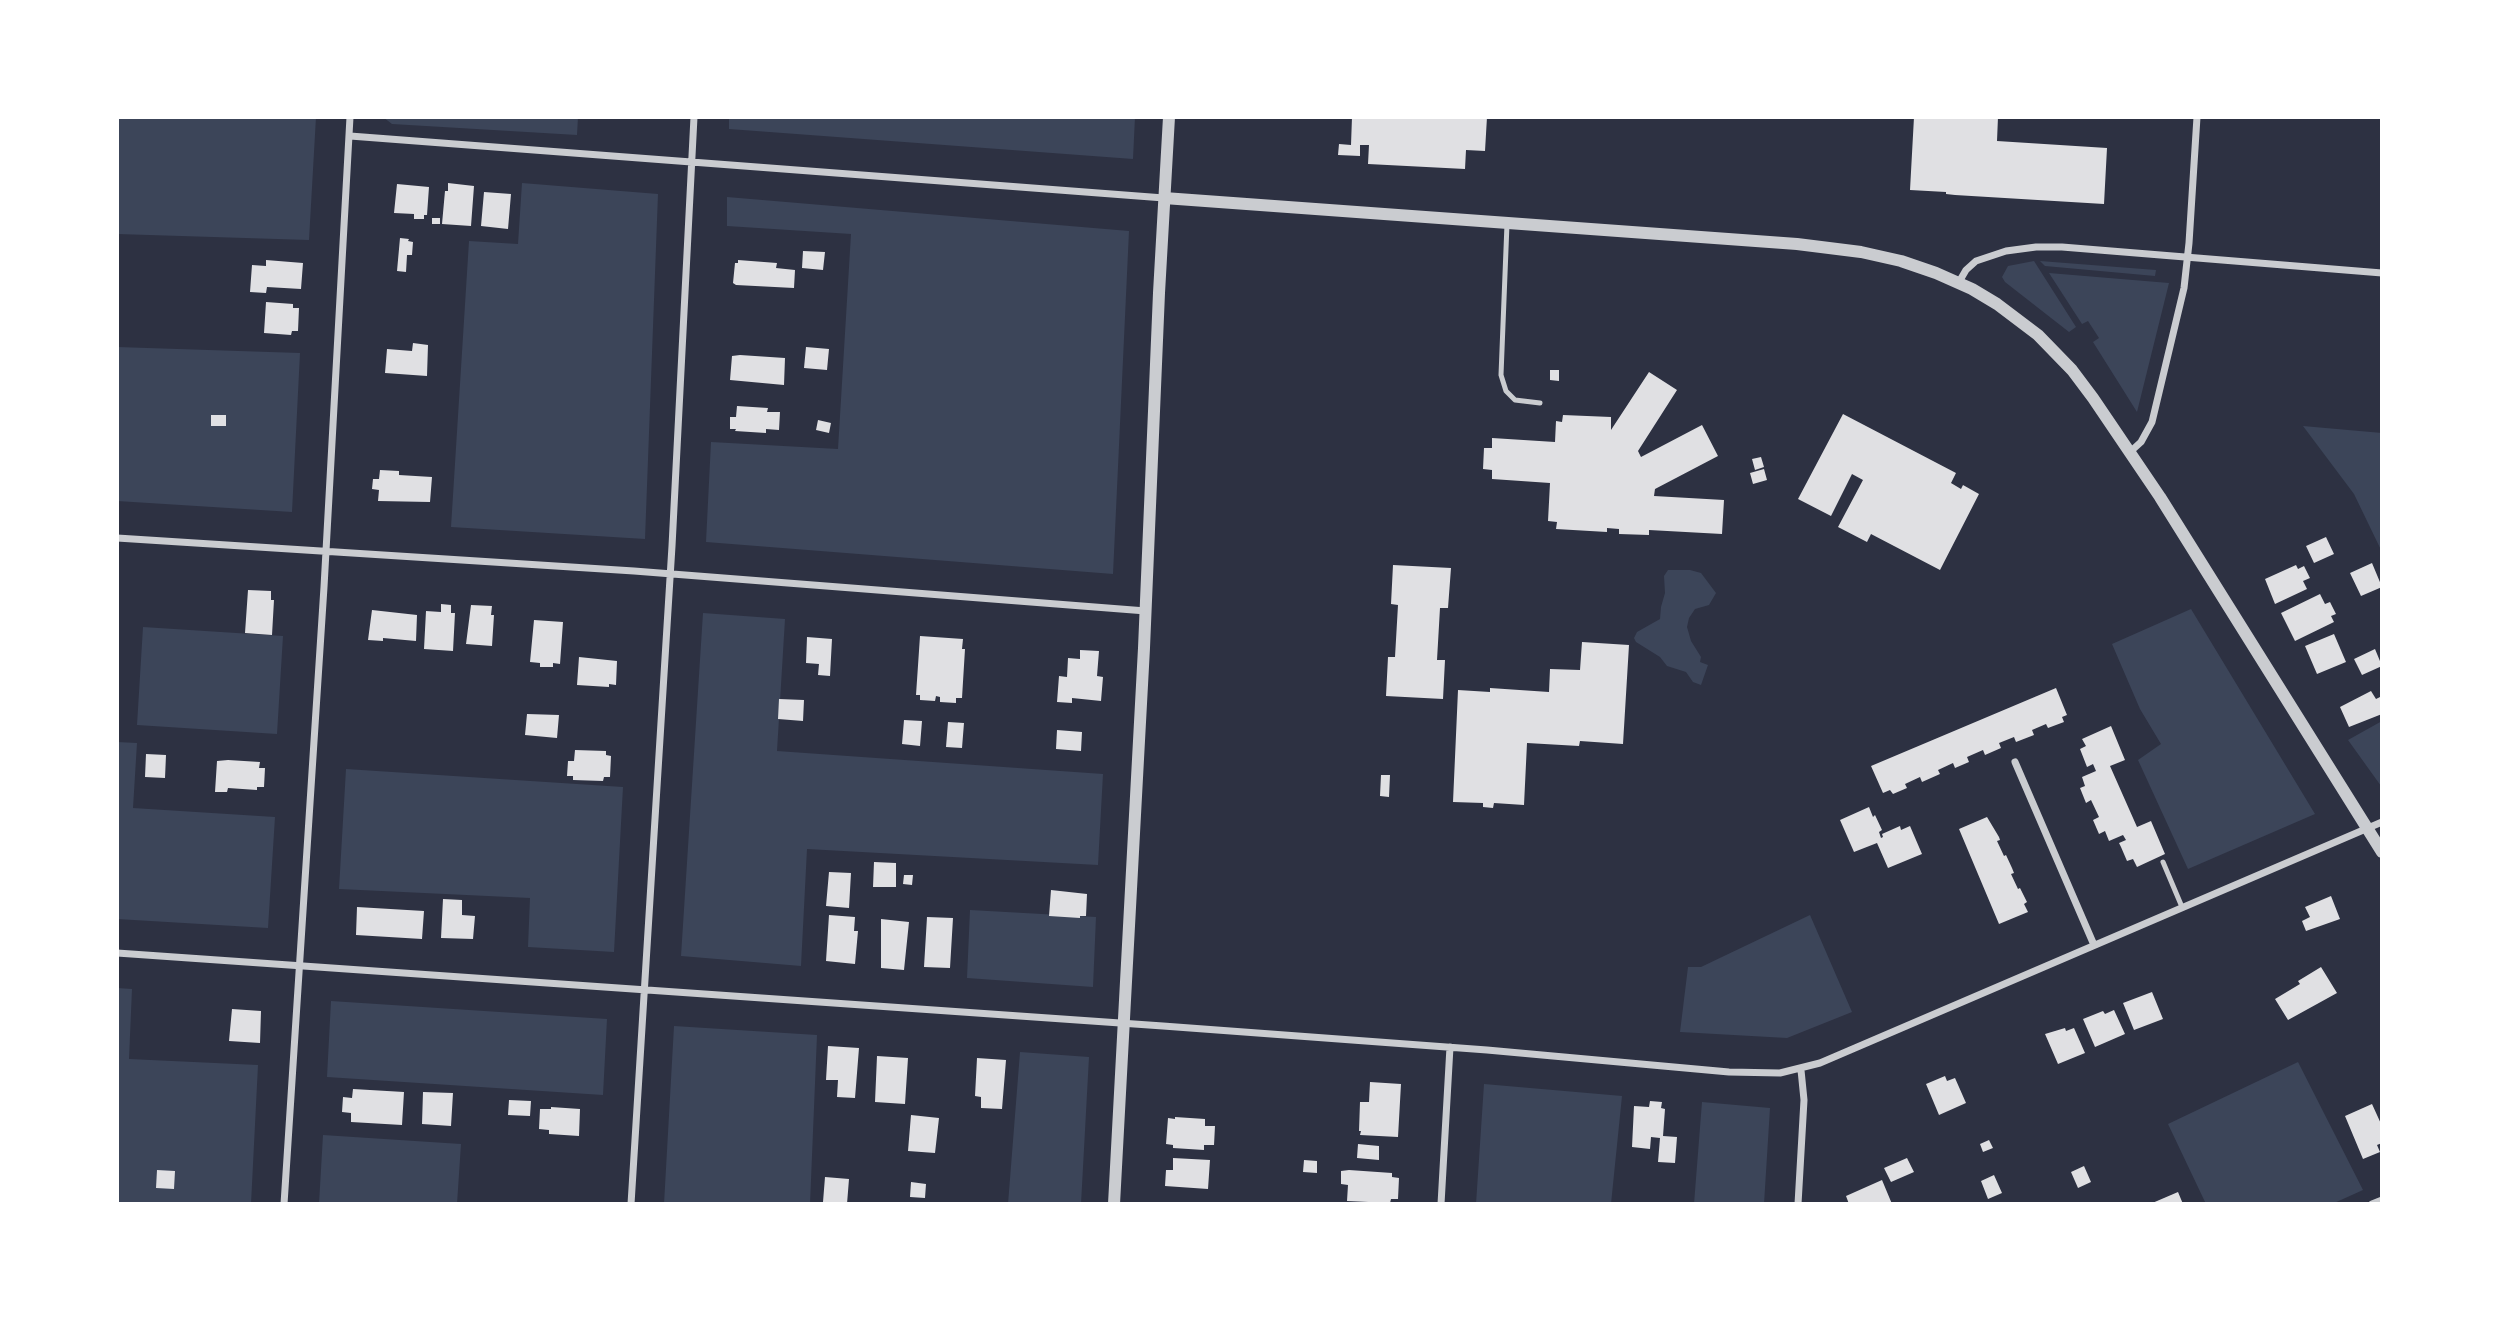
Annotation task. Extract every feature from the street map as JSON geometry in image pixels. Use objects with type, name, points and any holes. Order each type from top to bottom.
[{"type":"street","points":[[284,1204],[326,551],[350,117]]},
{"type":"street","points":[[631,1204],[671,574],[695,117]]},
{"type":"street","points":[[1114,1204],[1169,117]]},
{"type":"street","points":[[2130,452],[2146,436],[2155,415],[2184,288],[2197,117]]},
{"type":"street","points":[[349,136],[1708,237],[1835,248],[1901,261],[1959,282],[2004,309],[2044,341],[2082,382],[2130,452],[2382,852]]},
{"type":"street","points":[[1959,282],[1966,270],[1976,261],[1995,254],[2022,248],[2062,247],[2382,273]]},
{"type":"street","points":[[117,538],[671,574],[1146,611]]},
{"type":"street","points":[[2015,762],[2094,945]]},
{"type":"street","points":[[117,953],[1124,1023],[1768,1073],[1801,1070],[2382,822]]},
{"type":"street","points":[[1441,1204],[1450,1047]]},
{"type":"street","points":[[1798,1204],[1804,1100],[1801,1070]]},
{"type":"street","points":[[2372,1204],[2382,1200]]},
{"type":"lane","points":[[1507,224],[1501,375],[1506,391],[1515,400],[1540,403]]},
{"type":"lane","points":[[2163,862],[2182,907]]},
{"type":"shaded area","points":[[117,117],[316,117],[309,240],[117,234]]},
{"type":"shaded area","points":[[383,117],[578,117],[577,135],[392,124]]},
{"type":"shaded area","points":[[729,117],[1135,117],[1133,159],[729,129]]},
{"type":"shaded area","points":[[522,183],[658,194],[645,539],[451,527],[469,241],[518,244]]},
{"type":"shaded area","points":[[727,197],[1129,231],[1113,574],[706,542],[711,442],[838,449],[851,234],[727,226]]},
{"type":"shaded area","points":[[2034,261],[2076,327],[2069,332],[2002,277],[2008,266]]},
{"type":"shaded area","points":[[2040,261],[2156,270],[2155,276],[2045,266]]},
{"type":"shaded area","points":[[2049,273],[2169,283],[2137,412],[2093,342],[2099,338],[2088,321],[2082,324]]},
{"type":"shaded area","points":[[117,347],[300,353],[292,512],[117,501]]},
{"type":"shaded area","points":[[2303,426],[2382,433],[2382,552],[2354,494]]},
{"type":"shaded area","points":[[1668,570],[1701,573],[1716,593],[1709,605],[1695,609],[1687,627],[1691,641],[1701,657],[1700,662],[1708,665],[1701,685],[1693,682],[1686,672],[1667,666],[1660,657],[1634,638],[1637,632],[1660,619],[1665,593],[1664,576]]},
{"type":"shaded area","points":[[2191,609],[2315,814],[2188,869],[2138,760],[2161,744],[2140,709],[2112,644]]},
{"type":"shaded area","points":[[703,613],[785,619],[777,751],[1103,774],[1098,865],[807,849],[801,966],[681,956]]},
{"type":"shaded area","points":[[143,627],[283,636],[277,734],[137,725]]},
{"type":"shaded area","points":[[2382,721],[2382,786],[2381,786],[2348,740]]},
{"type":"shaded area","points":[[117,742],[137,743],[133,808],[275,817],[268,928],[117,919]]},
{"type":"shaded area","points":[[346,769],[623,787],[614,952],[528,947],[530,898],[339,889]]},
{"type":"shaded area","points":[[970,910],[1096,917],[1093,987],[967,978]]},
{"type":"shaded area","points":[[1810,915],[1852,1012],[1787,1038],[1680,1032],[1688,967],[1701,967]]},
{"type":"shaded area","points":[[117,988],[132,989],[129,1059],[258,1065],[251,1204],[117,1204]]},
{"type":"shaded area","points":[[331,1001],[607,1019],[603,1095],[327,1077]]},
{"type":"shaded area","points":[[674,1026],[817,1035],[810,1204],[664,1204]]},
{"type":"shaded area","points":[[1020,1052],[1089,1057],[1081,1204],[1008,1204]]},
{"type":"shaded area","points":[[2298,1062],[2363,1190],[2332,1204],[2206,1204],[2168,1124]]},
{"type":"shaded area","points":[[1484,1084],[1622,1096],[1611,1204],[1476,1204]]},
{"type":"shaded area","points":[[1702,1102],[1770,1108],[1764,1204],[1694,1204]]},
{"type":"shaded area","points":[[323,1135],[461,1144],[457,1204],[319,1204]]},
{"type":"building","points":[[1352,117],[1487,117],[1485,151],[1466,150],[1465,169],[1368,164],[1369,145],[1360,145],[1360,156],[1338,155],[1339,144],[1351,145]]},
{"type":"building","points":[[1914,117],[1998,117],[1997,141],[2107,148],[2104,204],[1910,190]]},
{"type":"building","points":[[448,183],[474,186],[471,226],[442,224]]},
{"type":"building","points":[[397,184],[429,187],[427,215],[424,215],[424,219],[414,219],[414,214],[394,213]]},
{"type":"building","points":[[484,192],[511,194],[508,229],[481,226]]},
{"type":"building","points":[[432,218],[440,218],[440,224],[432,224]]},
{"type":"building","points":[[400,238],[413,242],[412,255],[407,255],[406,272],[397,271]]},
{"type":"building","points":[[803,251],[825,252],[823,270],[802,268]]},
{"type":"building","points":[[266,260],[303,263],[301,289],[267,287],[266,293],[250,292],[252,265],[266,266]]},
{"type":"building","points":[[738,260],[777,263],[776,268],[795,270],[794,288],[736,285],[733,283],[735,263],[738,263]]},
{"type":"building","points":[[266,302],[293,304],[293,308],[299,308],[298,331],[292,331],[291,335],[264,333]]},
{"type":"building","points":[[413,343],[428,345],[427,376],[385,373],[387,349],[412,351]]},
{"type":"building","points":[[806,347],[829,349],[827,370],[804,368]]},
{"type":"building","points":[[732,356],[785,358],[784,385],[730,380]]},
{"type":"building","points":[[1550,370],[1559,370],[1559,381],[1550,380]]},
{"type":"building","points":[[1649,372],[1677,390],[1638,451],[1641,457],[1702,425],[1718,456],[1655,489],[1654,496],[1724,500],[1722,534],[1649,530],[1649,535],[1619,534],[1619,529],[1607,528],[1607,532],[1556,529],[1557,522],[1548,521],[1550,483],[1492,479],[1492,470],[1483,469],[1484,448],[1492,448],[1492,438],[1555,442],[1556,421],[1562,422],[1563,415],[1611,417],[1611,430]]},
{"type":"building","points":[[737,406],[768,408],[767,412],[780,412],[779,430],[766,429],[766,433],[730,429],[730,417],[736,417]]},
{"type":"building","points":[[1843,414],[1956,473],[1951,483],[1961,489],[1963,485],[1979,494],[1940,570],[1871,534],[1867,542],[1838,527],[1863,480],[1852,474],[1831,516],[1798,499]]},
{"type":"building","points":[[211,415],[226,415],[226,426],[211,426]]},
{"type":"building","points":[[818,420],[831,423],[829,433],[816,430]]},
{"type":"building","points":[[1761,457],[1764,467],[1755,470],[1752,459]]},
{"type":"building","points":[[1764,469],[1767,480],[1753,484],[1750,473]]},
{"type":"building","points":[[380,470],[399,471],[399,475],[432,477],[430,502],[378,501],[379,490],[372,489],[373,479],[379,479]]},
{"type":"building","points":[[2326,537],[2334,554],[2314,563],[2306,546]]},
{"type":"building","points":[[2372,563],[2382,587],[2361,596],[2350,573]]},
{"type":"building","points":[[1393,565],[1451,568],[1448,608],[1440,608],[1437,660],[1445,660],[1443,699],[1386,696],[1388,657],[1395,657],[1398,605],[1391,604]]},
{"type":"building","points":[[2296,565],[2298,569],[2304,566],[2310,578],[2303,581],[2307,589],[2275,604],[2265,579]]},
{"type":"building","points":[[248,590],[271,591],[271,600],[274,600],[272,635],[245,633]]},
{"type":"building","points":[[2320,594],[2325,604],[2330,602],[2336,614],[2331,616],[2334,622],[2295,641],[2281,613]]},
{"type":"building","points":[[441,604],[451,605],[451,613],[455,613],[453,651],[424,649],[426,611],[441,612]]},
{"type":"building","points":[[471,605],[492,606],[492,646],[466,644]]},
{"type":"building","points":[[372,610],[417,615],[416,641],[383,638],[383,641],[368,640]]},
{"type":"building","points":[[534,620],[563,622],[560,664],[540,667],[540,663],[530,662]]},
{"type":"building","points":[[2334,634],[2346,662],[2317,674],[2305,646]]},
{"type":"building","points":[[920,636],[963,639],[962,649],[965,649],[962,698],[956,698],[956,703],[940,702],[940,697],[936,696],[935,701],[920,700],[920,695],[916,695]]},
{"type":"building","points":[[807,637],[832,639],[830,676],[818,675],[819,664],[806,663]]},
{"type":"building","points":[[1582,642],[1629,645],[1623,744],[1580,741],[1579,746],[1527,743],[1524,805],[1494,803],[1493,808],[1483,807],[1483,803],[1453,802],[1458,690],[1490,692],[1490,688],[1549,692],[1550,669],[1580,670]]},
{"type":"building","points":[[2375,649],[2382,666],[2362,675],[2354,659]]},
{"type":"building","points":[[1080,650],[1099,651],[1097,676],[1103,677],[1101,701],[1072,698],[1072,703],[1057,702],[1059,676],[1067,677],[1068,658],[1080,659]]},
{"type":"building","points":[[579,657],[617,661],[616,685],[577,685]]},
{"type":"building","points":[[2056,688],[2067,715],[2062,717],[2064,722],[2048,728],[2046,724],[2032,730],[2034,735],[2016,742],[2014,737],[1999,743],[2001,748],[1985,755],[1983,750],[1967,757],[1969,762],[1955,768],[1953,763],[1938,770],[1940,774],[1922,782],[1920,777],[1905,784],[1907,788],[1893,794],[1890,790],[1883,793],[1871,766]]},
{"type":"building","points":[[2371,691],[2376,699],[2382,696],[2382,714],[2349,727],[2340,707]]},
{"type":"building","points":[[779,699],[804,700],[803,721],[778,719]]},
{"type":"building","points":[[527,714],[559,715],[557,738],[525,735]]},
{"type":"building","points":[[904,720],[922,721],[920,746],[902,744]]},
{"type":"building","points":[[948,722],[964,723],[962,748],[946,747]]},
{"type":"building","points":[[2111,726],[2125,760],[2110,766],[2137,827],[2151,821],[2165,854],[2137,867],[2133,859],[2127,861],[2119,843],[2126,840],[2123,835],[2109,841],[2105,831],[2099,834],[2093,820],[2099,817],[2091,800],[2086,803],[2080,788],[2085,786],[2082,777],[2096,771],[2093,764],[2087,767],[2080,749],[2086,746],[2082,739]]},
{"type":"building","points":[[1057,730],[1082,732],[1081,751],[1056,749]]},
{"type":"building","points":[[575,750],[606,751],[606,755],[611,756],[610,777],[604,777],[603,781],[573,780],[573,776],[567,776],[568,761],[574,761]]},
{"type":"building","points":[[146,754],[166,755],[165,778],[145,777]]},
{"type":"building","points":[[217,761],[260,762],[259,768],[265,768],[264,787],[257,787],[257,790],[228,788],[227,792],[215,792]]},
{"type":"building","points":[[1381,775],[1390,775],[1389,797],[1380,796]]},
{"type":"building","points":[[1869,807],[1882,830],[1879,832],[1881,838],[1882,834],[1900,826],[1901,830],[1910,826],[1922,854],[1888,868],[1877,843],[1854,852],[1840,820]]},
{"type":"building","points":[[1987,817],[1999,837],[2000,840],[1997,841],[2012,868],[2014,873],[2011,874],[2018,889],[2020,888],[2027,902],[2024,904],[2028,912],[1999,924],[1959,829]]},
{"type":"building","points":[[874,862],[896,863],[896,887],[873,887]]},
{"type":"building","points":[[829,872],[851,873],[849,908],[826,906]]},
{"type":"building","points":[[904,875],[913,875],[912,885],[903,884]]},
{"type":"building","points":[[1051,890],[1087,894],[1086,916],[1049,916]]},
{"type":"building","points":[[2331,896],[2340,919],[2306,931],[2302,921],[2310,917],[2305,907]]},
{"type":"building","points":[[443,899],[462,900],[462,915],[475,916],[473,939],[441,938]]},
{"type":"building","points":[[357,907],[424,911],[422,939],[356,935]]},
{"type":"building","points":[[829,915],[855,917],[854,931],[858,931],[855,964],[826,961]]},
{"type":"building","points":[[927,917],[953,918],[950,968],[924,967]]},
{"type":"building","points":[[881,919],[909,922],[904,970],[881,968]]},
{"type":"building","points":[[2321,967],[2337,993],[2288,1020],[2275,999]]},
{"type":"building","points":[[2152,992],[2163,1019],[2134,1030],[2123,1003]]},
{"type":"building","points":[[232,1009],[261,1011],[260,1043],[229,1041]]},
{"type":"building","points":[[2114,1010],[2125,1034],[2095,1047],[2083,1019],[2103,1011],[2105,1014]]},
{"type":"building","points":[[2065,1028],[2066,1031],[2074,1028],[2085,1053],[2058,1064],[2045,1034]]},
{"type":"building","points":[[828,1046],[859,1048],[855,1098],[837,1097],[838,1080],[826,1080]]},
{"type":"building","points":[[877,1056],[908,1058],[905,1104],[875,1102]]},
{"type":"building","points":[[977,1058],[1006,1060],[1002,1109],[981,1108],[981,1097],[975,1096]]},
{"type":"building","points":[[1945,1076],[1947,1081],[1955,1078],[1966,1103],[1939,1115],[1926,1084]]},
{"type":"building","points":[[1370,1082],[1401,1084],[1398,1137],[1360,1135],[1360,1102],[1369,1102]]},
{"type":"building","points":[[353,1089],[404,1092],[402,1125],[351,1122],[351,1113],[342,1112],[343,1097],[352,1098]]},
{"type":"building","points":[[423,1092],[453,1093],[451,1126],[422,1124]]},
{"type":"building","points":[[509,1100],[531,1101],[530,1116],[508,1115]]},
{"type":"building","points":[[1650,1101],[1662,1102],[1661,1108],[1665,1109],[1663,1136],[1677,1137],[1675,1163],[1658,1162],[1660,1138],[1651,1137],[1650,1149],[1632,1147],[1634,1106],[1649,1107]]},
{"type":"building","points":[[2372,1104],[2382,1126],[2382,1143],[2377,1145],[2380,1152],[2363,1159],[2345,1116]]},
{"type":"building","points":[[540,1109],[580,1109],[579,1136],[549,1134],[549,1130],[539,1129]]},
{"type":"building","points":[[911,1115],[939,1118],[935,1153],[908,1151]]},
{"type":"building","points":[[1168,1118],[1205,1119],[1205,1126],[1215,1126],[1214,1145],[1204,1145],[1204,1150],[1173,1148],[1173,1145],[1166,1144]]},
{"type":"building","points":[[1989,1140],[1993,1148],[1983,1152],[1980,1144]]},
{"type":"building","points":[[1358,1144],[1379,1146],[1379,1160],[1357,1158]]},
{"type":"building","points":[[1173,1158],[1210,1160],[1208,1189],[1165,1186],[1166,1170],[1173,1170]]},
{"type":"building","points":[[1907,1158],[1914,1172],[1891,1182],[1884,1168]]},
{"type":"building","points":[[1304,1160],[1317,1161],[1317,1173],[1303,1172]]},
{"type":"building","points":[[2084,1166],[2091,1182],[2078,1188],[2071,1172]]},
{"type":"building","points":[[157,1170],[175,1171],[174,1189],[156,1188]]},
{"type":"building","points":[[1341,1171],[1392,1173],[1392,1177],[1399,1178],[1398,1199],[1391,1199],[1390,1203],[1347,1201],[1348,1185],[1341,1184]]},
{"type":"building","points":[[1994,1175],[2002,1193],[1988,1199],[1981,1181]]},
{"type":"building","points":[[825,1177],[849,1179],[847,1204],[823,1202]]},
{"type":"building","points":[[1882,1180],[1892,1204],[1849,1204],[1846,1196]]},
{"type":"building","points":[[911,1182],[926,1184],[925,1198],[910,1197]]},
{"type":"building","points":[[2178,1192],[2183,1204],[2150,1204]]}]
